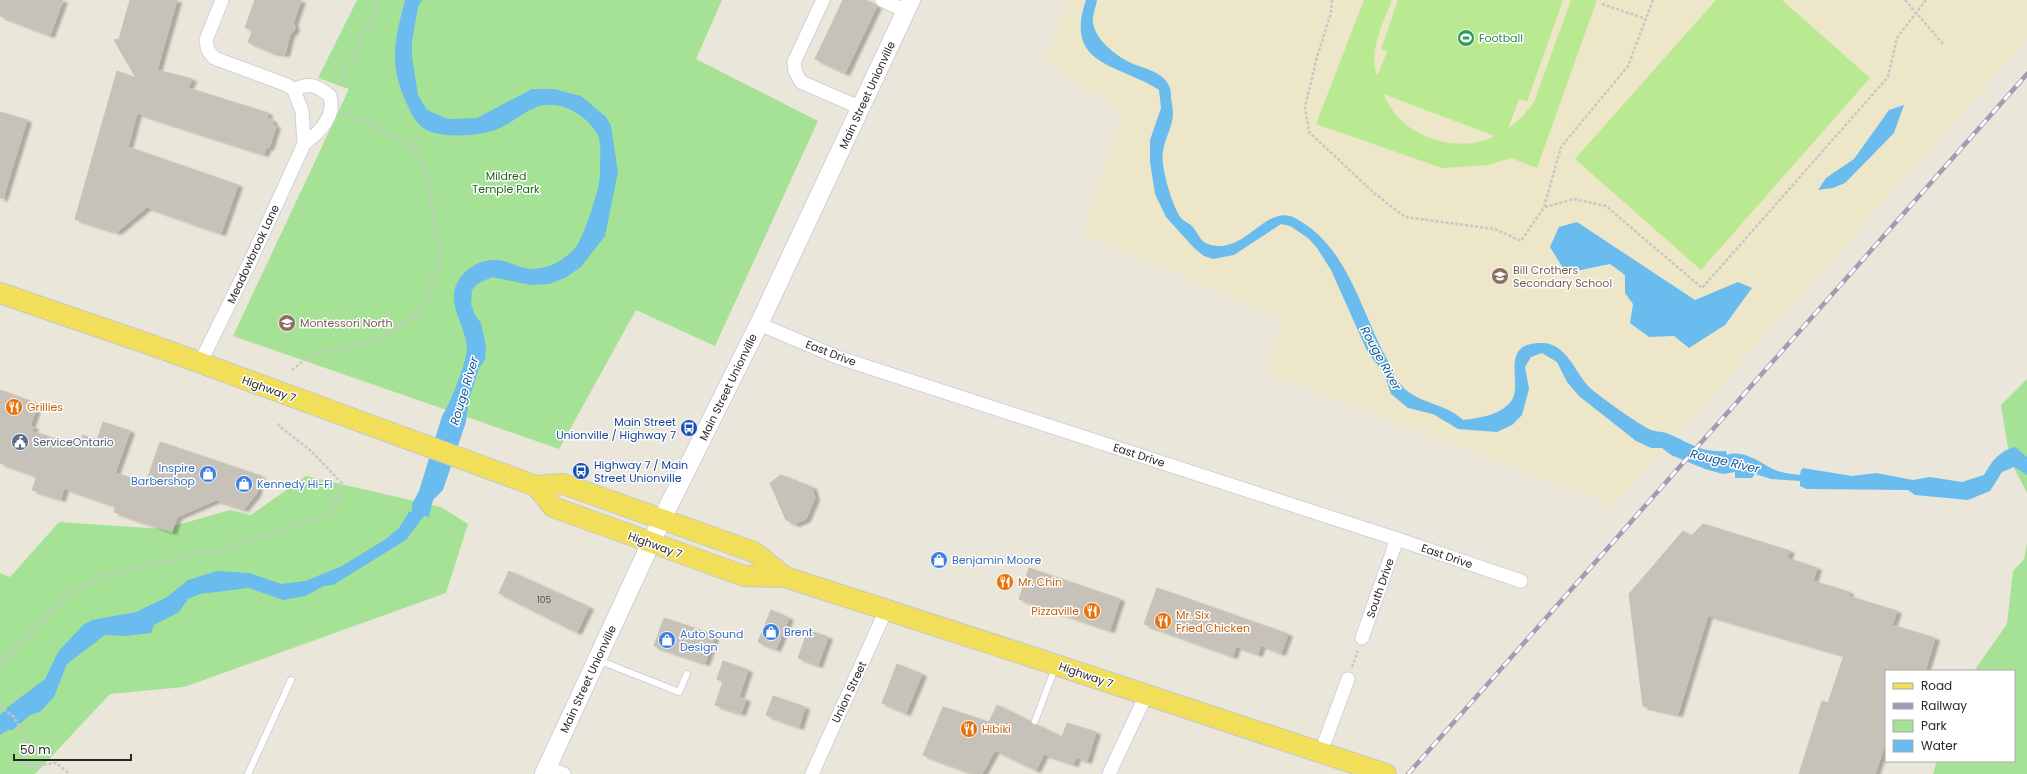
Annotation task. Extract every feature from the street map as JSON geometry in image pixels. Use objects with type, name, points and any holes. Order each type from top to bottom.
[{"type":"main road","name":"Main Street Unionville","points":[[545,770],[662,519],[759,324],[909,6]]},
{"type":"main road","name":"Highway 7","points":[[0,293],[200,363],[536,486],[563,484],[754,552],[786,577]]},
{"type":"main road","name":"Highway 7","points":[[536,486],[553,507],[744,576],[786,577],[1056,664],[1386,774]]},
{"type":"street","points":[[222,0],[206,40],[208,50],[214,58],[294,90],[303,85],[314,86],[330,96],[332,105]]},
{"type":"street","points":[[823,0],[794,62],[795,71],[801,82],[861,108]]},
{"type":"street","points":[[882,0],[909,6]]},
{"type":"street","name":"Meadowbrook Lane","points":[[294,90],[302,111],[304,144]]},
{"type":"street","name":"Meadowbrook Lane","points":[[200,363],[247,269],[304,144],[321,129],[328,119],[332,105]]},
{"type":"street","name":"East Drive","points":[[759,324],[844,359],[1397,539],[1521,581]]},
{"type":"street","name":"South Drive","points":[[1362,638],[1397,539]]},
{"type":"street","name":"Union Street","points":[[812,774],[886,610]]},
{"type":"street","points":[[1321,752],[1348,679]]},
{"type":"street","points":[[1109,774],[1146,695]]},
{"type":"street","points":[[545,770],[564,774]]},
{"type":"lane","points":[[597,660],[679,692],[687,674]]},
{"type":"lane","points":[[1035,720],[1056,664]]},
{"type":"lane","points":[[248,774],[291,680]]},
{"type":"path","points":[[292,370],[309,356],[382,338],[421,311],[440,259],[427,170],[411,145],[332,105],[341,81],[381,0]]},
{"type":"path","points":[[1332,0],[1331,13],[1317,57],[1305,107],[1309,132],[1374,193],[1405,217],[1495,229],[1521,241],[1544,207],[1561,147],[1628,66],[1653,0]]},
{"type":"path","points":[[1905,0],[1944,45]]},
{"type":"path","points":[[1544,207],[1574,199],[1606,206],[1702,288],[1888,77],[1897,38],[1926,0]]},
{"type":"path","points":[[1602,4],[1646,19]]},
{"type":"path","points":[[0,664],[67,595],[101,576],[230,547],[326,515],[339,498],[342,483],[310,450],[279,426],[278,422]]},
{"type":"path","points":[[1348,679],[1362,638]]},
{"type":"path","points":[[0,706],[14,717],[23,730],[30,746],[19,761],[34,766],[56,763],[65,772],[70,774]]},
{"type":"shaded area","name":"Bill Crothers Secondary School","points":[[1070,0],[2027,0],[2027,40],[1614,506],[1268,373],[1281,318],[1082,233],[1122,111],[1044,62]]},
{"type":"green space","name":"Mildred Temple Park","points":[[357,0],[722,0],[696,59],[818,121],[715,346],[636,310],[559,449],[233,336],[349,89],[318,78]]},
{"type":"green space","points":[[1364,0],[1392,0],[1375,47],[1374,57],[1377,76],[1387,52],[1381,49],[1398,0],[1563,0],[1527,102],[1519,99],[1508,129],[1522,117],[1534,102],[1571,0],[1597,0],[1537,168],[1511,158],[1488,165],[1442,168],[1316,124]],"holes":[[[1383,94],[1495,136],[1483,141],[1456,144],[1429,138],[1417,132],[1396,115]]]},
{"type":"green space","points":[[1716,0],[1782,0],[1870,78],[1701,270],[1575,159]]},
{"type":"green space","points":[[2027,379],[2027,493],[2010,460],[2001,405]]},
{"type":"green space","points":[[306,476],[441,507],[468,524],[446,593],[184,687],[110,694],[35,774],[0,774],[0,573],[10,577],[59,522],[163,529],[230,510],[251,515]]},
{"type":"green space","points":[[2027,543],[2027,774],[1933,774],[1937,762],[2015,762],[2015,670],[1975,670],[2007,624],[2013,571],[2024,559]]},
{"type":"water","name":"Rouge River","points":[[405,0],[422,0],[418,7],[412,42],[412,57],[418,95],[427,110],[448,119],[477,118],[532,89],[554,89],[581,96],[606,117],[611,126],[618,172],[605,236],[581,267],[565,278],[549,284],[531,285],[492,277],[477,284],[472,290],[471,304],[475,315],[481,323],[486,346],[485,360],[479,368],[469,400],[466,422],[443,490],[433,500],[429,517],[424,516],[406,540],[333,585],[324,586],[305,596],[283,600],[249,588],[200,594],[188,599],[179,612],[154,625],[151,633],[126,636],[105,635],[67,664],[54,697],[40,712],[30,715],[13,730],[8,730],[0,735],[0,715],[9,706],[45,679],[58,652],[83,625],[92,620],[136,612],[167,597],[188,580],[217,571],[250,573],[281,584],[305,581],[340,567],[386,539],[399,528],[409,512],[412,511],[412,504],[419,491],[442,416],[453,393],[464,363],[467,348],[466,339],[454,305],[455,287],[460,278],[474,265],[491,260],[504,261],[520,267],[532,269],[546,267],[566,257],[576,247],[583,234],[590,215],[599,182],[600,148],[599,139],[596,132],[585,119],[578,114],[562,106],[553,105],[537,107],[502,127],[477,134],[447,135],[426,130],[413,116],[406,102],[400,88],[395,63],[396,39]]},
{"type":"water","name":"Rouge River","points":[[1086,0],[1097,0],[1093,23],[1098,35],[1106,46],[1129,62],[1163,77],[1170,88],[1173,115],[1163,151],[1163,166],[1174,204],[1181,218],[1192,226],[1204,242],[1216,246],[1230,244],[1240,240],[1276,216],[1286,215],[1295,218],[1313,230],[1328,245],[1351,281],[1377,340],[1397,380],[1416,397],[1449,410],[1463,420],[1490,415],[1508,405],[1512,400],[1515,393],[1516,356],[1520,349],[1529,344],[1550,344],[1564,353],[1589,387],[1644,427],[1653,431],[1674,436],[1701,449],[1726,451],[1727,455],[1745,455],[1773,469],[1786,473],[1800,475],[1803,468],[1852,476],[1876,473],[1913,480],[1930,477],[1962,482],[1984,475],[1996,457],[2015,447],[2027,457],[2027,475],[2014,467],[2002,472],[1990,491],[1968,500],[1915,495],[1908,490],[1806,489],[1800,486],[1800,481],[1771,479],[1755,474],[1752,478],[1735,478],[1735,472],[1723,474],[1705,469],[1671,455],[1662,448],[1651,448],[1636,441],[1579,396],[1567,382],[1557,362],[1542,353],[1531,357],[1525,367],[1529,389],[1522,415],[1512,425],[1497,432],[1458,429],[1433,414],[1408,408],[1391,394],[1384,373],[1368,353],[1331,270],[1317,248],[1308,238],[1290,226],[1281,224],[1234,255],[1213,259],[1204,256],[1194,248],[1166,217],[1155,194],[1150,162],[1150,140],[1161,108],[1159,90],[1144,81],[1113,68],[1099,60],[1089,51],[1082,39],[1081,22]]},
{"type":"water","points":[[1904,105],[1894,133],[1845,183],[1833,188],[1818,190],[1826,178],[1854,159],[1889,110]]},
{"type":"water","points":[[1577,222],[1695,300],[1738,282],[1752,288],[1725,325],[1689,348],[1674,336],[1649,337],[1630,323],[1633,304],[1625,293],[1625,275],[1610,264],[1566,273],[1550,247],[1559,227]]},
{"type":"building","points":[[0,0],[63,0],[50,35],[0,16]]},
{"type":"building","points":[[130,0],[177,0],[157,70],[192,79],[188,88],[268,113],[267,118],[272,120],[273,125],[276,126],[269,148],[267,147],[264,154],[137,113],[128,147],[238,185],[221,233],[147,207],[117,232],[75,219],[117,71],[136,78],[114,40],[119,39]]},
{"type":"building","points":[[255,0],[301,0],[293,23],[295,27],[293,32],[290,34],[285,54],[272,52],[248,42],[253,30],[245,28]]},
{"type":"building","points":[[843,0],[866,0],[877,6],[845,73],[815,59]]},
{"type":"building","points":[[0,112],[27,120],[3,198],[0,198]]},
{"type":"building","points":[[0,390],[38,404],[30,426],[34,427],[32,431],[79,447],[83,435],[97,440],[103,422],[130,431],[115,473],[146,483],[160,442],[261,476],[256,494],[244,509],[216,500],[177,517],[172,532],[114,512],[116,506],[64,488],[61,499],[32,490],[37,476],[0,463]]},
{"type":"building","points":[[781,475],[812,487],[815,498],[806,519],[795,524],[786,520],[770,483]]},
{"type":"building","points":[[1703,524],[1790,551],[1787,558],[1817,568],[1813,581],[1849,592],[1848,596],[1897,611],[1892,625],[1935,638],[1925,670],[1885,670],[1885,743],[1875,774],[1799,774],[1822,701],[1828,703],[1844,655],[1708,615],[1678,714],[1643,706],[1629,594],[1683,531],[1691,536]]},
{"type":"building","points":[[1029,568],[1120,599],[1110,630],[1019,599]]},
{"type":"building","points":[[509,571],[589,607],[577,632],[499,593]]},
{"type":"building","points":[[1157,588],[1288,634],[1281,653],[1261,645],[1258,654],[1236,646],[1233,656],[1144,624]]},
{"type":"building","points":[[771,610],[789,618],[776,649],[758,642]]},
{"type":"building","points":[[664,618],[715,635],[705,663],[654,646]]},
{"type":"building","points":[[808,630],[828,637],[818,665],[798,658]]},
{"type":"building","points":[[723,661],[748,670],[739,697],[746,699],[741,713],[715,705],[723,682],[717,679]]},
{"type":"building","points":[[897,664],[922,674],[906,713],[882,703]]},
{"type":"building","points":[[773,696],[805,707],[799,727],[766,715]]},
{"type":"building","points":[[997,705],[1031,722],[1033,725],[1037,725],[1062,737],[1067,723],[1096,732],[1087,761],[1076,757],[1074,764],[1044,754],[1036,770],[995,750],[982,774],[975,774],[923,755],[943,707],[989,722]]},
{"type":"railway","points":[[1408,774],[2027,74]]},
{"type":"place","name":"Football","points":[[1466,38]]},
{"type":"place","name":"Bill Crothers Secondary School","points":[[1500,276]]},
{"type":"place","name":"Montessori North","points":[[287,323]]},
{"type":"place","name":"Grillies","points":[[14,407]]},
{"type":"place","name":"Main Street Unionville / Highway 7","points":[[689,428]]},
{"type":"place","name":"ServiceOntario","points":[[20,442]]},
{"type":"place","name":"Highway 7 / Main Street Unionville","points":[[581,471]]},
{"type":"place","name":"Inspire Barbershop","points":[[208,474]]},
{"type":"place","name":"Kennedy Hi-Fi","points":[[244,484]]},
{"type":"place","name":"Benjamin Moore","points":[[939,560]]},
{"type":"place","name":"Mr. Chin","points":[[1005,582]]},
{"type":"place","name":"Pizzaville","points":[[1092,611]]},
{"type":"place","name":"Mr. Six Fried Chicken","points":[[1163,621]]},
{"type":"place","name":"Brent","points":[[771,632]]},
{"type":"place","name":"Auto Sound Design","points":[[667,640]]},
{"type":"place","name":"Hibiki","points":[[969,729]]}]
